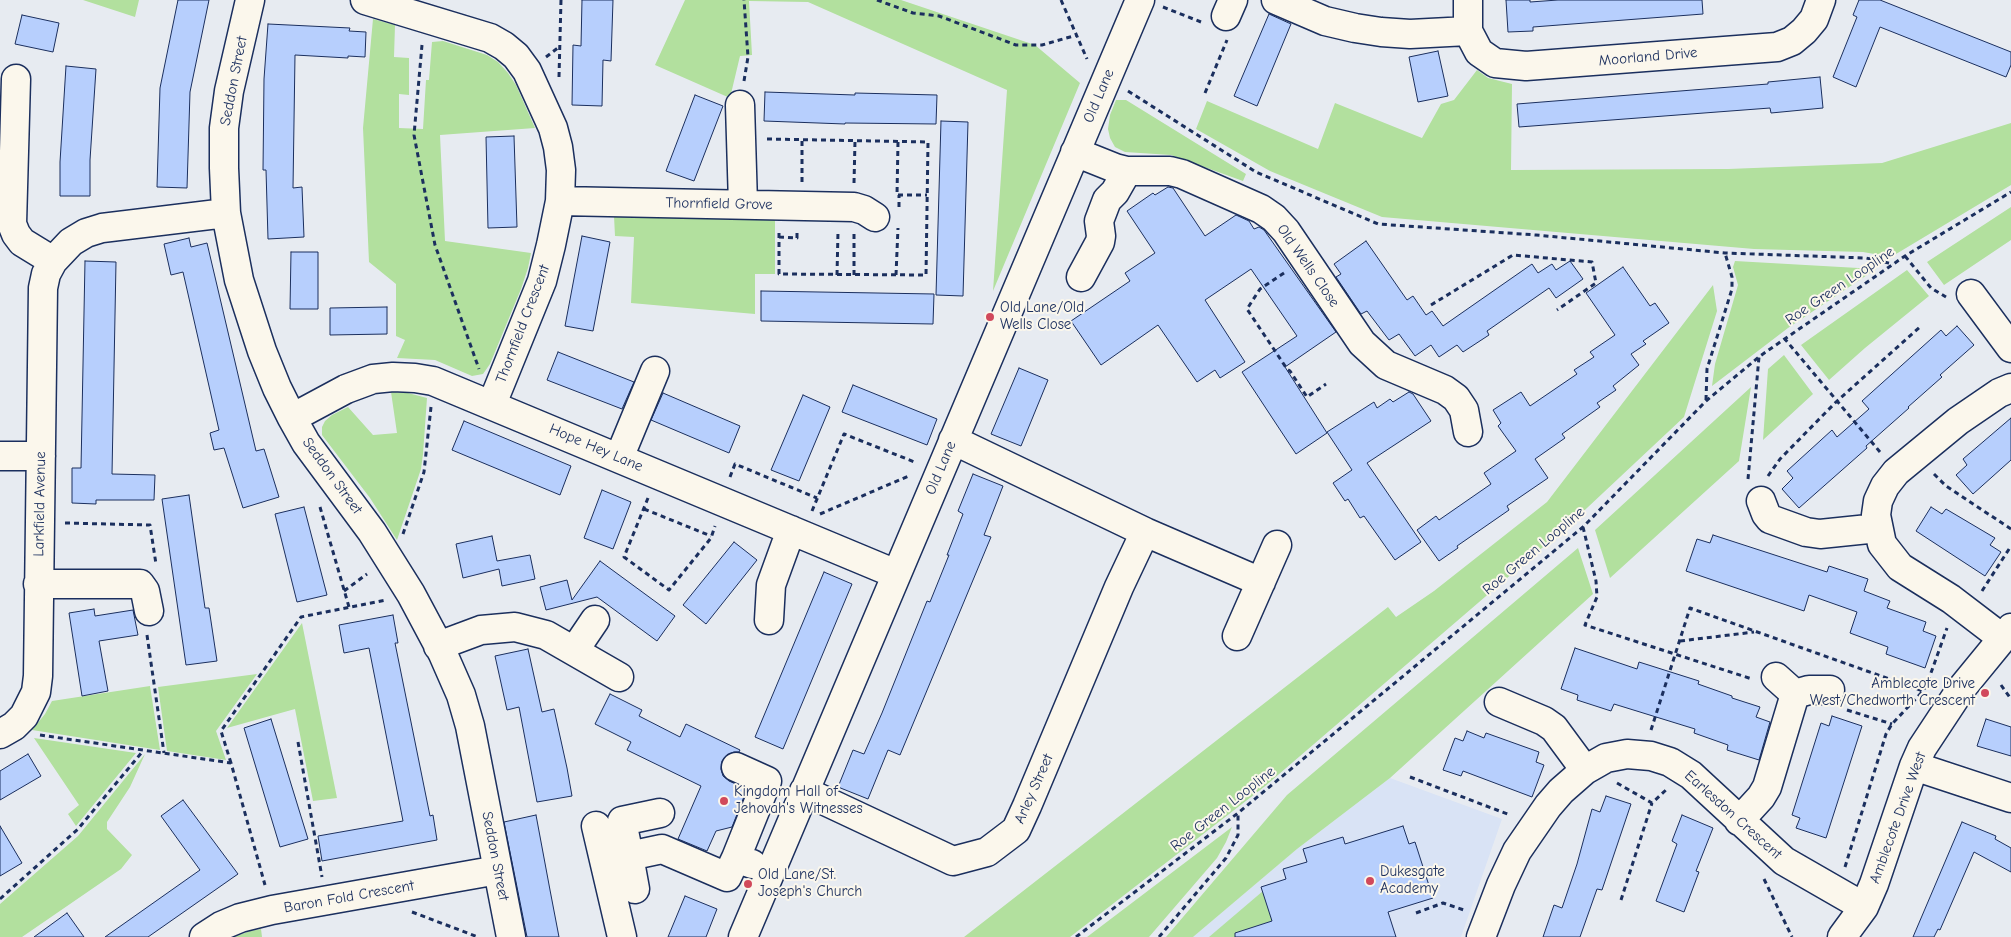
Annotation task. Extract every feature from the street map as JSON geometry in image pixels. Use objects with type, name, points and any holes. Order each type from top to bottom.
[{"type":"street","name":"Seddon Street","points":[[250,0],[229,91],[224,128],[226,213],[239,280],[251,322],[277,388],[292,418],[306,443],[343,492],[411,594],[438,646],[460,695],[470,726],[511,937]]},
{"type":"street","name":"Thornfield Crescent","points":[[365,0],[490,38],[504,46],[523,64],[545,109],[558,147],[561,170],[560,201],[542,281],[492,404]]},
{"type":"street","points":[[1276,0],[1325,21],[1381,32],[1410,34],[1468,31],[1468,0]]},
{"type":"street","name":"Moorland Drive","points":[[1468,31],[1480,52],[1495,63],[1526,66],[1777,47],[1792,41],[1804,31],[1814,19],[1821,0]]},
{"type":"street","name":"Old Lane","points":[[743,937],[896,574],[934,470],[953,440],[1104,85],[1150,3]]},
{"type":"street","points":[[16,79],[12,224],[22,242],[52,261]]},
{"type":"street","points":[[740,105],[743,204]]},
{"type":"street","name":"Old Wells Close","points":[[1075,152],[1127,171],[1182,174],[1261,209],[1274,218],[1286,231],[1305,258],[1351,329],[1377,358],[1396,370],[1445,390],[1456,398],[1468,398],[1464,410],[1468,432]]},
{"type":"street","points":[[1081,277],[1100,242],[1099,221],[1107,200],[1115,192],[1127,171]]},
{"type":"street","name":"Thornfield Grove","points":[[560,201],[802,206],[870,212]]},
{"type":"street","name":"Larkfield Avenue","points":[[7,730],[30,705],[36,692],[38,676],[42,288],[46,274],[52,261],[70,242],[86,233],[102,228],[226,213]]},
{"type":"street","points":[[1972,293],[2011,348]]},
{"type":"street","points":[[619,458],[656,371]]},
{"type":"street","name":"Hope Hey Lane","points":[[292,418],[346,389],[373,379],[393,377],[433,381],[723,501],[800,528],[896,574]]},
{"type":"street","points":[[2006,633],[1968,612],[1900,567],[1890,557],[1882,544],[1876,515],[1878,501],[1885,486],[1896,472],[1964,416],[2011,388]]},
{"type":"street","points":[[953,440],[1145,532],[1261,582]]},
{"type":"street","points":[[0,456],[41,456]]},
{"type":"street","points":[[1758,497],[1770,519],[1806,532],[1820,534],[1878,528]]},
{"type":"street","points":[[768,620],[771,585],[800,528]]},
{"type":"street","name":"Arley Street","points":[[804,792],[953,861],[986,852],[1016,830],[1119,587],[1145,532]]},
{"type":"street","points":[[1237,636],[1277,545]]},
{"type":"street","points":[[38,584],[140,584],[146,599]]},
{"type":"street","points":[[574,651],[595,620]]},
{"type":"street","points":[[438,646],[481,630],[514,627],[546,635],[619,678]]},
{"type":"street","name":"Amblecote Drive West","points":[[1842,937],[1864,907],[1874,884],[1914,766],[1933,730],[2006,633]]},
{"type":"street","points":[[1739,821],[1761,797],[1767,787],[1785,685],[1809,690],[1830,690]]},
{"type":"street","points":[[1499,702],[1537,705],[1588,769]]},
{"type":"street","name":"Earlesdon Crescent","points":[[1484,928],[1501,885],[1517,852],[1534,824],[1561,791],[1588,769],[1606,758],[1628,754],[1642,755],[1670,762],[1685,771],[1784,861],[1864,907]]},
{"type":"street","points":[[1914,766],[2011,798]]},
{"type":"street","points":[[629,856],[662,849],[727,877],[767,781],[736,767]]},
{"type":"street","points":[[635,889],[622,821],[660,813]]},
{"type":"street","points":[[596,826],[622,937]]},
{"type":"street","points":[[736,858],[770,870]]},
{"type":"street","name":"Baron Fold Crescent","points":[[204,937],[221,926],[240,918],[272,910],[498,870]]},
{"type":"path","points":[[545,109],[558,94],[561,0]]},
{"type":"path","points":[[740,105],[748,57],[744,0]]},
{"type":"path","points":[[877,0],[913,13],[939,16],[1016,46],[1042,45],[1077,35]]},
{"type":"path","points":[[1061,0],[1077,35],[1104,85],[1256,172],[1378,224],[1536,235],[1725,253],[1866,258],[1893,264]]},
{"type":"path","points":[[1150,3],[1226,15],[1228,38],[1205,93]]},
{"type":"path","points":[[425,17],[414,135],[435,245],[492,404]]},
{"type":"path","points":[[802,140],[802,206]]},
{"type":"path","points":[[855,141],[870,212],[896,275]]},
{"type":"path","points":[[898,142],[897,195],[900,195]]},
{"type":"path","name":"Roe Green Loopline","points":[[1076,937],[1238,813],[1583,527],[1706,401],[1760,356],[1905,256],[2011,192]]},
{"type":"path","points":[[837,275],[870,212],[900,195],[927,195]]},
{"type":"path","points":[[854,275],[870,212]]},
{"type":"path","points":[[1706,401],[1707,369],[1732,289],[1732,277],[1725,253]]},
{"type":"path","points":[[1431,305],[1513,254],[1592,262],[1596,283],[1556,310]]},
{"type":"path","points":[[1905,256],[1938,294],[1972,293]]},
{"type":"path","points":[[1305,258],[1260,289],[1247,309],[1308,397],[1326,384]]},
{"type":"path","points":[[1760,356],[1747,478],[1758,497],[1780,459],[1836,402],[1921,326]]},
{"type":"path","points":[[1784,338],[1896,472]]},
{"type":"path","points":[[392,564],[425,467],[433,381]]},
{"type":"path","points":[[800,528],[817,498],[844,434],[934,470]]},
{"type":"path","points":[[1917,454],[1946,486],[2011,529]]},
{"type":"path","points":[[658,474],[624,556],[669,590],[711,536],[736,464],[817,498]]},
{"type":"path","points":[[800,528],[934,470]]},
{"type":"path","points":[[343,492],[318,502],[349,607]]},
{"type":"path","points":[[644,509],[711,536]]},
{"type":"path","points":[[40,522],[150,524],[157,574],[146,599],[144,619],[164,753]]},
{"type":"path","points":[[1583,527],[1596,581],[1596,597],[1585,625],[1765,683],[1785,685]]},
{"type":"path","points":[[1968,612],[2011,546]]},
{"type":"path","points":[[272,910],[221,731],[301,617],[411,594]]},
{"type":"path","points":[[1642,755],[1690,608],[1922,691]]},
{"type":"path","points":[[1680,641],[1756,632]]},
{"type":"path","points":[[2001,685],[2011,699]]},
{"type":"path","points":[[1830,690],[1836,706],[1892,724]]},
{"type":"path","points":[[7,730],[231,763]]},
{"type":"path","points":[[298,742],[326,901]]},
{"type":"path","points":[[0,899],[78,829],[143,750]]},
{"type":"path","points":[[1588,769],[1652,803]]},
{"type":"path","points":[[1621,900],[1652,803],[1685,771]]},
{"type":"path","points":[[1410,777],[1534,824]]},
{"type":"path","points":[[1159,937],[1226,858],[1238,835],[1238,813]]},
{"type":"path","points":[[1764,844],[1762,875],[1792,937]]},
{"type":"path","points":[[398,888],[402,908],[478,937]]},
{"type":"path","points":[[1416,913],[1443,903],[1484,928]]},
{"type":"shaded area","name":"Dukesgate Academy","points":[[1390,778],[1502,819],[1461,937],[1193,937],[1297,849]]},
{"type":"green space","points":[[83,0],[139,0],[135,17]]},
{"type":"green space","points":[[685,0],[901,0],[1035,45],[1080,83],[993,291],[1007,90],[808,2],[749,1],[752,55],[740,56],[730,98],[655,65]]},
{"type":"green space","points":[[373,19],[395,25],[394,57],[409,58],[409,95],[399,94],[399,128],[423,129],[426,80],[429,80],[432,42],[443,41],[487,55],[498,62],[516,85],[535,128],[440,135],[445,241],[531,253],[521,289],[490,364],[483,374],[472,376],[435,360],[397,358],[405,340],[396,336],[396,284],[369,262],[363,128]]},
{"type":"green space","points":[[1477,70],[1488,78],[1512,84],[1511,170],[1728,169],[1882,163],[2011,123],[2011,185],[1891,257],[1863,252],[1754,249],[1382,217],[1270,171],[1196,129],[1207,101],[1318,149],[1335,103],[1422,138],[1441,104],[1454,100]]},
{"type":"green space","points":[[1116,100],[1126,100],[1246,174],[1243,181],[1171,155],[1125,152],[1115,147],[1108,129],[1110,115]]},
{"type":"green space","points":[[2011,207],[2011,240],[1944,285],[1927,262]]},
{"type":"green space","points":[[614,216],[775,219],[775,274],[755,274],[755,314],[631,303],[634,237],[615,236]]},
{"type":"green space","points":[[1735,261],[1876,269],[1788,328],[1712,386],[1715,364],[1738,285],[1733,267]]},
{"type":"green space","points":[[1907,270],[1929,296],[1829,380],[1801,345]]},
{"type":"green space","points":[[1713,285],[1717,311],[1684,417],[1571,523],[1264,787],[1070,937],[964,937],[1388,607],[1396,617],[1434,591],[1547,502]]},
{"type":"green space","points":[[1784,355],[1813,394],[1763,440],[1768,369]]},
{"type":"green space","points":[[1751,387],[1739,461],[1610,578],[1595,530]]},
{"type":"green space","points":[[391,392],[408,393],[427,398],[421,469],[397,540],[370,498],[322,435],[322,427],[325,421],[348,407],[373,435],[397,433]]},
{"type":"green space","points":[[1578,548],[1593,594],[1390,778],[1297,849],[1193,937],[1166,937],[1287,795]]},
{"type":"green space","points":[[302,623],[337,798],[313,801],[295,709],[227,728]]},
{"type":"green space","points":[[257,674],[216,731],[226,760],[167,751],[158,687]]},
{"type":"green space","points":[[150,686],[160,750],[32,730],[45,714],[52,701]]},
{"type":"green space","points":[[34,738],[136,753],[76,826],[68,814],[79,805]]},
{"type":"green space","points":[[145,754],[130,787],[107,822],[107,829],[132,855],[121,869],[22,937],[0,937],[0,904],[78,836]]},
{"type":"green space","points":[[1232,827],[1217,858],[1149,937],[1087,937]]},
{"type":"green space","points":[[1263,891],[1272,921],[1241,931],[1243,937],[1209,937]]},
{"type":"green space","points":[[261,929],[262,937],[234,937],[250,931]]},
{"type":"building","points":[[178,0],[209,0],[190,92],[187,188],[157,187],[160,88]]},
{"type":"building","points":[[582,0],[613,0],[611,61],[603,60],[602,106],[572,105],[573,45],[581,46]]},
{"type":"building","points":[[1506,0],[1530,0],[1530,2],[1558,0],[1702,0],[1703,14],[1533,27],[1533,31],[1508,32]]},
{"type":"building","points":[[1859,0],[1880,0],[2011,52],[2011,65],[2006,77],[1880,27],[1856,87],[1833,77],[1857,17],[1853,15]]},
{"type":"building","points":[[1269,14],[1291,24],[1257,106],[1234,96]]},
{"type":"building","points":[[22,15],[59,23],[53,52],[15,44]]},
{"type":"building","points":[[268,24],[350,28],[349,31],[366,32],[365,57],[295,55],[293,188],[302,187],[304,237],[268,239],[266,170],[263,170],[264,79]]},
{"type":"building","points":[[1438,51],[1448,96],[1418,102],[1409,57]]},
{"type":"building","points":[[66,66],[96,69],[90,160],[90,196],[60,196],[60,162]]},
{"type":"building","points":[[1820,77],[1823,108],[1771,113],[1770,108],[1519,127],[1517,104],[1768,84],[1768,82]]},
{"type":"building","points":[[765,92],[937,95],[936,124],[845,124],[764,121]]},
{"type":"building","points":[[695,95],[723,106],[694,181],[666,171]]},
{"type":"building","points":[[941,121],[968,122],[963,296],[936,295]]},
{"type":"building","points":[[514,136],[517,227],[488,228],[486,137]]},
{"type":"building","points":[[1168,187],[1173,188],[1205,236],[1236,215],[1249,221],[1254,229],[1259,227],[1264,230],[1336,332],[1285,367],[1327,433],[1296,454],[1242,372],[1297,336],[1251,269],[1205,300],[1245,362],[1220,378],[1215,370],[1197,382],[1158,325],[1101,365],[1071,321],[1130,281],[1125,273],[1155,253],[1127,211],[1153,193],[1155,195]]},
{"type":"building","points":[[582,236],[610,242],[593,331],[565,326]]},
{"type":"building","points":[[189,238],[191,247],[207,243],[256,451],[264,449],[279,497],[243,508],[224,448],[214,450],[210,433],[219,430],[183,272],[171,275],[164,244]]},
{"type":"building","points":[[1366,241],[1407,300],[1413,296],[1426,315],[1432,311],[1443,326],[1532,264],[1538,273],[1552,264],[1556,270],[1570,261],[1583,279],[1556,298],[1549,288],[1487,331],[1489,335],[1463,352],[1457,345],[1439,357],[1431,345],[1415,356],[1399,334],[1389,340],[1367,311],[1361,314],[1336,277],[1341,274],[1334,264]]},
{"type":"building","points":[[291,252],[318,252],[318,309],[290,309]]},
{"type":"building","points":[[85,261],[116,262],[112,474],[155,475],[154,500],[96,500],[96,504],[72,503],[72,468],[81,468]]},
{"type":"building","points":[[1623,267],[1650,306],[1655,303],[1669,323],[1643,341],[1646,344],[1631,354],[1639,365],[1613,386],[1616,390],[1597,403],[1600,407],[1562,434],[1565,438],[1535,459],[1548,478],[1507,506],[1509,510],[1457,546],[1458,548],[1439,561],[1417,530],[1436,516],[1439,520],[1491,484],[1484,473],[1516,451],[1498,426],[1501,423],[1493,410],[1521,392],[1530,406],[1577,374],[1574,370],[1594,357],[1590,352],[1615,335],[1586,293]]},
{"type":"building","points":[[761,291],[934,294],[933,324],[761,321]]},
{"type":"building","points":[[387,307],[387,334],[330,335],[330,308]]},
{"type":"building","points":[[1957,326],[1974,345],[1940,375],[1942,377],[1909,408],[1866,446],[1867,448],[1799,508],[1782,489],[1793,478],[1787,471],[1832,430],[1837,437],[1869,409],[1862,401],[1941,330],[1946,336]]},
{"type":"building","points":[[558,352],[634,382],[622,409],[547,380]]},
{"type":"building","points":[[1019,368],[1048,380],[1021,446],[991,434]]},
{"type":"building","points":[[853,385],[937,419],[927,445],[842,412]]},
{"type":"building","points":[[1409,392],[1413,394],[1431,421],[1367,463],[1421,542],[1395,560],[1364,516],[1360,518],[1348,499],[1345,501],[1333,483],[1352,470],[1327,432],[1374,402],[1377,408],[1390,399],[1393,402]]},
{"type":"building","points":[[663,393],[740,426],[729,453],[651,420]]},
{"type":"building","points":[[803,395],[830,407],[799,481],[771,470]]},
{"type":"building","points":[[2011,418],[2011,460],[1973,494],[1956,475],[1967,465],[1963,459]]},
{"type":"building","points":[[464,421],[571,466],[560,495],[452,450]]},
{"type":"building","points":[[973,474],[1003,486],[984,535],[991,537],[900,755],[888,750],[868,799],[838,787],[853,750],[864,754],[927,601],[930,602],[963,514],[958,511]]},
{"type":"building","points":[[602,490],[631,502],[613,549],[584,538]]},
{"type":"building","points":[[189,495],[205,608],[209,608],[217,661],[186,665],[162,499]]},
{"type":"building","points":[[304,507],[327,595],[297,602],[275,514]]},
{"type":"building","points":[[1931,507],[1942,514],[1946,509],[1995,538],[1990,545],[2001,552],[1985,576],[1916,531]]},
{"type":"building","points":[[1713,535],[1827,572],[1829,566],[1868,579],[1864,591],[1890,601],[1887,608],[1926,622],[1923,631],[1936,636],[1925,668],[1886,654],[1888,647],[1850,633],[1857,612],[1809,595],[1804,611],[1686,571],[1697,539],[1710,543]]},
{"type":"building","points":[[492,536],[497,561],[530,555],[535,579],[502,586],[499,569],[463,578],[456,544]]},
{"type":"building","points":[[734,542],[757,560],[706,624],[683,605]]},
{"type":"building","points":[[600,561],[675,616],[657,641],[597,597],[546,610],[540,587],[567,580],[572,600]]},
{"type":"building","points":[[824,572],[852,584],[783,749],[755,737]]},
{"type":"building","points":[[94,609],[95,616],[133,610],[138,635],[99,641],[108,691],[82,696],[69,613]]},
{"type":"building","points":[[393,615],[398,643],[395,643],[430,816],[433,815],[437,840],[322,861],[318,836],[403,821],[369,648],[344,653],[339,625]]},
{"type":"building","points":[[1575,648],[1637,669],[1639,662],[1699,681],[1698,684],[1760,707],[1756,717],[1770,722],[1759,760],[1727,750],[1728,745],[1694,733],[1695,729],[1614,704],[1611,711],[1577,700],[1578,695],[1561,689]]},
{"type":"building","points":[[528,649],[542,712],[554,709],[572,796],[537,802],[519,707],[507,710],[495,656]]},
{"type":"building","points":[[610,694],[642,710],[639,716],[680,737],[686,724],[740,750],[739,752],[727,755],[722,761],[721,769],[723,776],[729,781],[747,789],[732,827],[716,831],[707,851],[678,839],[701,786],[627,750],[631,742],[595,724]]},
{"type":"building","points":[[1832,716],[1862,726],[1826,838],[1796,828],[1800,818],[1792,815],[1821,723],[1829,726]]},
{"type":"building","points":[[271,719],[308,839],[280,847],[244,728]]},
{"type":"building","points":[[1986,719],[2011,727],[2011,756],[1977,746]]},
{"type":"building","points":[[1467,731],[1484,738],[1486,733],[1539,752],[1536,762],[1544,765],[1532,797],[1463,771],[1461,776],[1443,770],[1455,738],[1463,741]]},
{"type":"building","points":[[28,754],[41,776],[0,800],[0,771]]},
{"type":"building","points":[[1606,796],[1631,804],[1602,890],[1597,889],[1580,937],[1543,937],[1554,905],[1562,908],[1577,864],[1592,809],[1600,812]]},
{"type":"building","points":[[183,800],[238,874],[148,937],[105,937],[200,870],[161,816]]},
{"type":"building","points":[[536,815],[559,937],[527,937],[504,822]]},
{"type":"building","points":[[1682,815],[1713,828],[1696,871],[1699,872],[1684,912],[1656,901],[1677,844],[1672,841]]},
{"type":"building","points":[[1962,822],[1996,836],[1995,839],[2011,848],[2011,872],[1974,852],[1940,930],[1938,929],[1934,937],[1913,937]]},
{"type":"building","points":[[0,826],[22,863],[0,876]]},
{"type":"building","points":[[1403,826],[1409,844],[1415,842],[1433,898],[1388,912],[1396,937],[1235,937],[1235,933],[1272,921],[1261,887],[1286,879],[1283,869],[1307,862],[1303,849],[1343,837],[1345,844]]},
{"type":"building","points":[[685,896],[717,909],[706,937],[668,937]]},
{"type":"building","points":[[67,913],[84,937],[34,937]]},
{"type":"place","name":"Old Lane/Old Wells Close","points":[[990,317]]},
{"type":"place","name":"Amblecote Drive West/Chedworth Crescent","points":[[1985,693]]},
{"type":"place","name":"Kingdom Hall of Jehovah's Witnesses","points":[[724,801]]},
{"type":"place","name":"Dukesgate Academy","points":[[1370,881]]},
{"type":"place","name":"Old Lane/St. Joseph's Church","points":[[748,884]]}]
